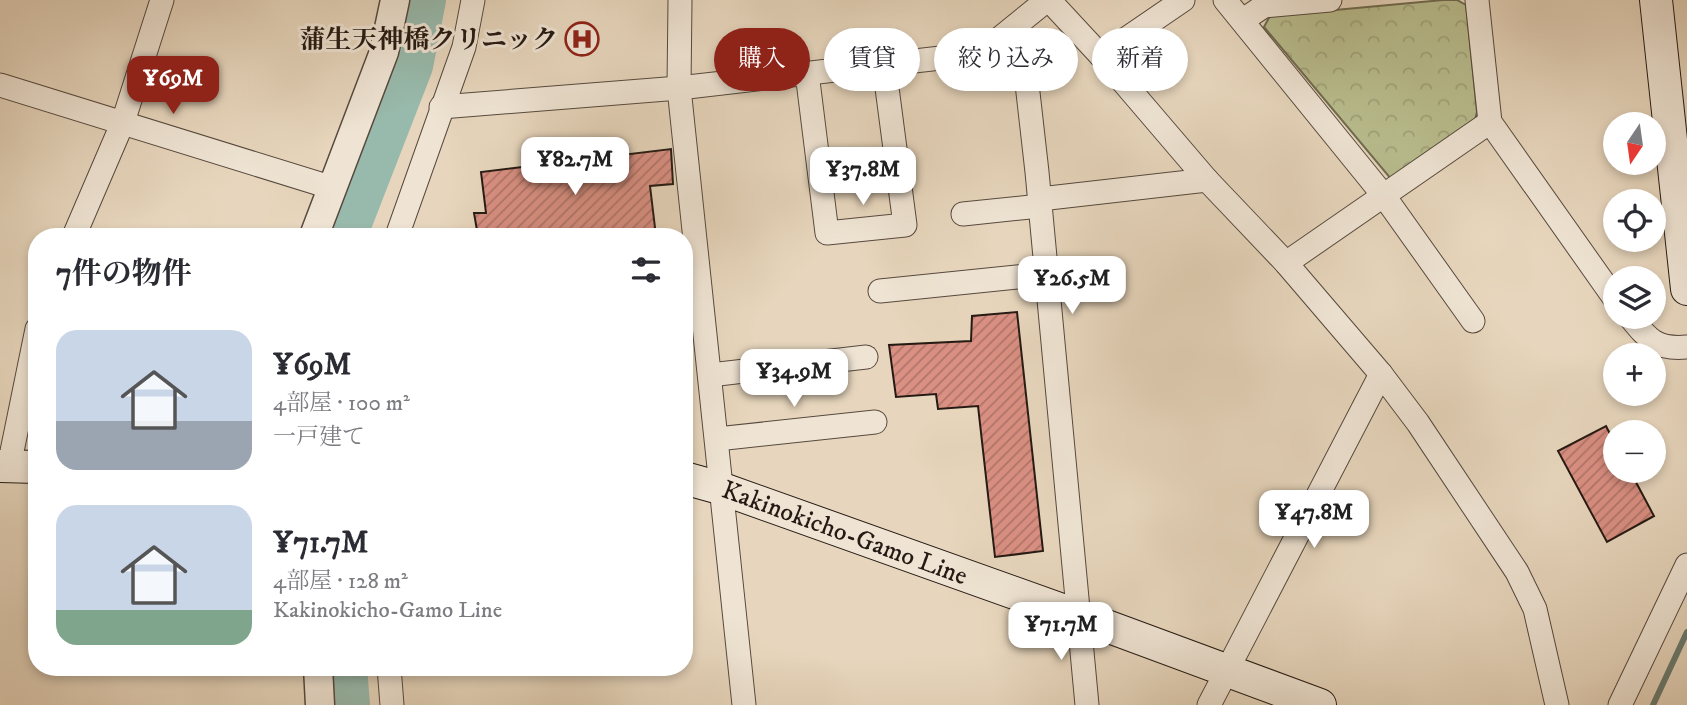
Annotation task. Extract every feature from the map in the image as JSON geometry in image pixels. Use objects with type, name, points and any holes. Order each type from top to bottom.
[{"type":"main road","points":[[1656,0],[1687,289]]},
{"type":"main road","name":"Kakinokicho-Gamo Line","points":[[693,480],[1078,615],[1320,705]]},
{"type":"street","points":[[77,228],[123,122],[162,0]]},
{"type":"street","points":[[317,228],[384,52],[395,0]]},
{"type":"street","points":[[400,228],[464,47],[473,0]]},
{"type":"street","points":[[680,0],[679,88],[744,705]]},
{"type":"street","points":[[1013,28],[1048,0],[1092,46]]},
{"type":"street","points":[[1142,28],[1183,0]]},
{"type":"street","points":[[1225,0],[1384,196],[1473,321]]},
{"type":"street","points":[[1243,20],[1264,6],[1330,0]]},
{"type":"street","points":[[1477,0],[1490,122],[1603,282]]},
{"type":"street","points":[[441,107],[714,84]]},
{"type":"street","points":[[0,85],[333,187]]},
{"type":"street","points":[[809,91],[827,233],[905,225],[887,91]]},
{"type":"street","points":[[1028,91],[1087,705]]},
{"type":"street","points":[[1131,91],[1207,180],[1286,263],[1381,374],[1425,433],[1517,572],[1535,609],[1557,705]]},
{"type":"street","points":[[1286,263],[1490,122]]},
{"type":"street","points":[[963,214],[1207,180]]},
{"type":"street","points":[[880,291],[1046,274]]},
{"type":"street","points":[[1640,329],[1650,341],[1671,349],[1687,347]]},
{"type":"street","points":[[710,374],[866,357]]},
{"type":"street","points":[[1209,705],[1381,374]]},
{"type":"street","points":[[12,469],[28,379]]},
{"type":"street","points":[[717,439],[876,422]]},
{"type":"street","points":[[1620,705],[1687,565]]},
{"type":"street","points":[[318,676],[320,705]]},
{"type":"street","points":[[390,676],[392,705]]},
{"type":"green space","points":[[1457,0],[1466,5],[1477,112],[1475,120],[1391,179],[1264,27],[1270,16]]},
{"type":"building","points":[[671,149],[673,184],[650,186],[655,228],[477,228],[474,213],[486,213],[481,172]]},
{"type":"building","points":[[1017,312],[1043,551],[995,557],[978,406],[938,409],[936,394],[896,397],[889,345],[971,341],[972,316]]},
{"type":"building","points":[[1603,428],[1603,483],[1636,483],[1654,516],[1607,542],[1558,451]]},
{"type":"waterway","points":[[351,228],[414,66],[427,0]]},
{"type":"waterway","points":[[1653,705],[1687,632]]},
{"type":"waterway","points":[[349,676],[351,705]]},
{"type":"place","name":"蒲生天神橋クリニック","points":[[582,39]]}]
